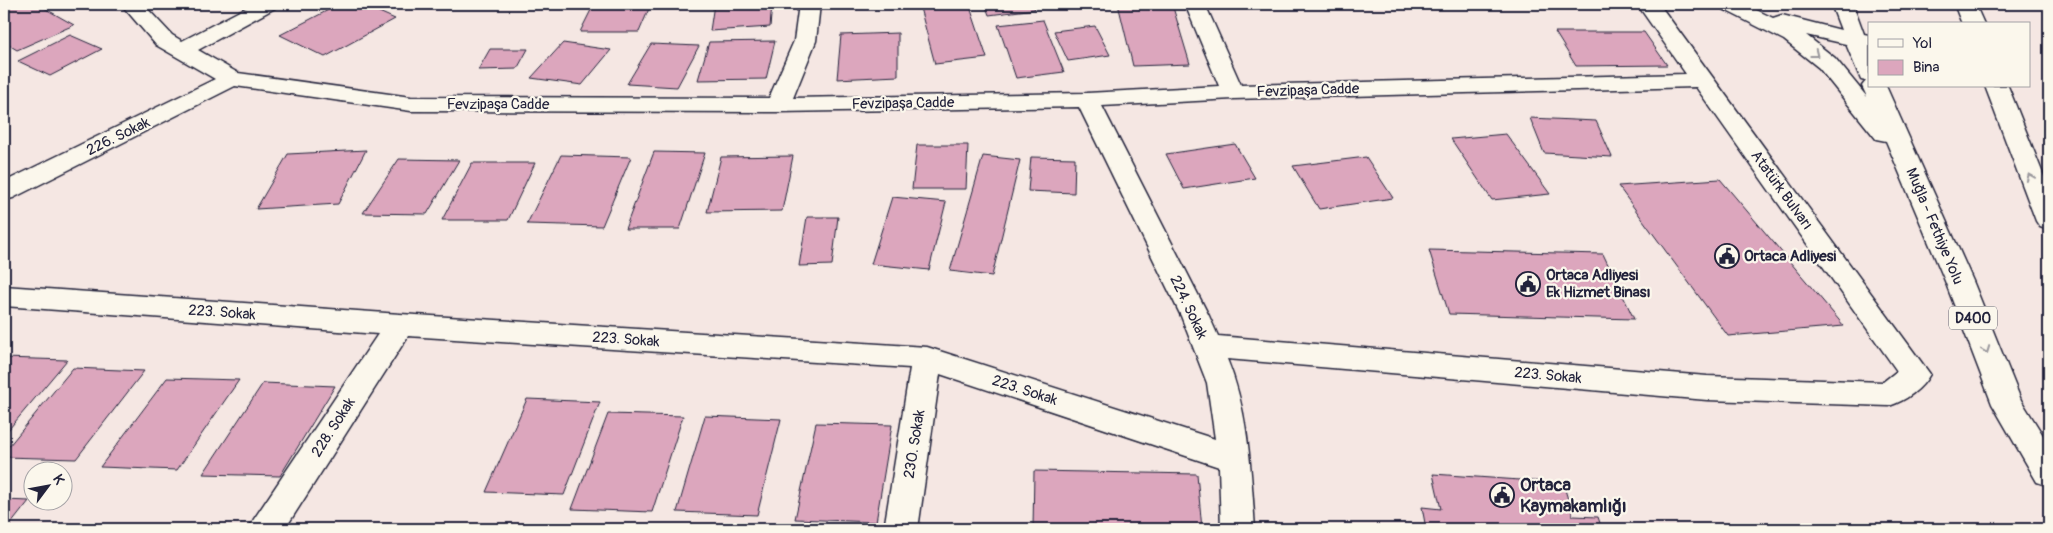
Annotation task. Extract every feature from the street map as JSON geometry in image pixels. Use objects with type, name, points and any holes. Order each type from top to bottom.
[{"type":"main road","name":"Fevzipaşa Cadde","points":[[132,4],[164,40],[232,79],[411,104],[778,105],[1087,100],[1232,92],[1702,80]]},
{"type":"main road","points":[[181,51],[268,4]]},
{"type":"main road","points":[[778,105],[805,41],[809,4]]},
{"type":"main road","points":[[1195,4],[1232,92]]},
{"type":"main road","name":"Atatürk Bulvarı","points":[[1648,4],[1915,374],[1889,394]]},
{"type":"main road","points":[[1729,4],[1806,29],[1862,41]]},
{"type":"main road","points":[[1729,4],[1792,35],[1827,63],[1906,160]]},
{"type":"main road","points":[[1842,4],[1862,41],[1868,69]]},
{"type":"main road","name":"226. Sokak","points":[[4,192],[232,79]]},
{"type":"main road","name":"Muğla - Fethiye Yolu","points":[[1875,88],[1959,281],[2007,404],[2049,472]]},
{"type":"main road","points":[[1997,88],[2049,222]]},
{"type":"main road","name":"224. Sokak","points":[[1087,100],[1195,316],[1222,383],[1233,458],[1238,529]]},
{"type":"main road","name":"223. Sokak","points":[[4,296],[400,325],[927,358],[1233,458]]},
{"type":"main road","name":"228. Sokak","points":[[266,529],[400,325]]},
{"type":"main road","name":"223. Sokak","points":[[1207,346],[1707,388],[1889,394]]},
{"type":"main road","name":"230. Sokak","points":[[901,529],[927,358]]},
{"type":"building","points":[[4,4],[37,4],[74,25],[17,50],[4,42]]},
{"type":"building","points":[[340,4],[361,4],[395,19],[325,57],[280,35]]},
{"type":"building","points":[[594,4],[651,4],[639,32],[580,32]]},
{"type":"building","points":[[714,4],[772,4],[770,27],[710,31]]},
{"type":"building","points":[[919,4],[969,4],[987,58],[935,64]]},
{"type":"building","points":[[985,4],[1033,4],[1035,9],[989,15]]},
{"type":"building","points":[[1118,4],[1172,4],[1190,64],[1133,66]]},
{"type":"building","points":[[1043,20],[1064,72],[1016,78],[998,25]]},
{"type":"building","points":[[1095,26],[1110,55],[1068,61],[1054,31]]},
{"type":"building","points":[[1555,32],[1644,32],[1667,65],[1576,66]]},
{"type":"building","points":[[898,33],[898,76],[837,79],[841,35]]},
{"type":"building","points":[[70,35],[102,49],[50,76],[18,61]]},
{"type":"building","points":[[775,41],[766,79],[698,80],[709,42]]},
{"type":"building","points":[[563,43],[611,50],[582,85],[531,78]]},
{"type":"building","points":[[651,44],[699,46],[677,87],[627,84]]},
{"type":"building","points":[[490,49],[528,49],[517,69],[478,70]]},
{"type":"building","points":[[1530,118],[1596,121],[1612,157],[1544,153]]},
{"type":"building","points":[[1506,134],[1550,194],[1492,200],[1451,139]]},
{"type":"building","points":[[1235,144],[1255,178],[1184,189],[1166,154]]},
{"type":"building","points":[[917,145],[968,145],[966,189],[912,189]]},
{"type":"building","points":[[366,150],[338,204],[256,209],[288,154]]},
{"type":"building","points":[[654,152],[705,153],[680,229],[625,229]]},
{"type":"building","points":[[561,155],[631,157],[602,226],[527,224]]},
{"type":"building","points":[[793,156],[782,211],[707,212],[721,157]]},
{"type":"building","points":[[983,156],[1020,160],[992,276],[950,271]]},
{"type":"building","points":[[1031,157],[1075,158],[1074,193],[1028,191]]},
{"type":"building","points":[[1366,157],[1393,198],[1319,209],[1293,166]]},
{"type":"building","points":[[399,159],[459,160],[427,214],[363,213]]},
{"type":"building","points":[[472,163],[535,163],[508,220],[442,220]]},
{"type":"building","name":"Ortaca Adliyesi","points":[[1720,179],[1844,326],[1728,336],[1618,186]]},
{"type":"building","points":[[892,197],[946,202],[929,270],[871,264]]},
{"type":"building","points":[[807,217],[838,217],[832,265],[799,266]]},
{"type":"building","name":"Ortaca Adliyesi Ek Hizmet Binası","points":[[1429,250],[1603,254],[1634,319],[1449,314]]},
{"type":"building","points":[[4,358],[67,360],[4,435]]},
{"type":"building","points":[[73,368],[144,371],[76,459],[4,457],[4,452]]},
{"type":"building","points":[[167,378],[239,380],[177,470],[100,467]]},
{"type":"building","points":[[263,383],[335,386],[280,476],[203,474]]},
{"type":"building","points":[[527,399],[600,402],[564,495],[486,492]]},
{"type":"building","points":[[608,414],[683,416],[652,512],[572,509]]},
{"type":"building","points":[[705,416],[781,419],[757,515],[677,512]]},
{"type":"building","points":[[816,423],[892,425],[876,522],[795,519]]},
{"type":"building","points":[[1034,471],[1197,474],[1202,529],[1033,529]]},
{"type":"building","name":"Ortaca Kaymakamlığı","points":[[1433,474],[1563,483],[1573,516],[1598,517],[1602,529],[1426,529],[1422,507],[1441,509]]},
{"type":"building","points":[[4,500],[22,501],[22,510],[7,529],[4,529]]},
{"type":"place","name":"Ortaca Adliyesi","points":[[1727,256]]},
{"type":"place","name":"Ortaca Adliyesi Ek Hizmet Binası","points":[[1528,284]]},
{"type":"place","name":"Ortaca Kaymakamlığı","points":[[1502,495]]}]
